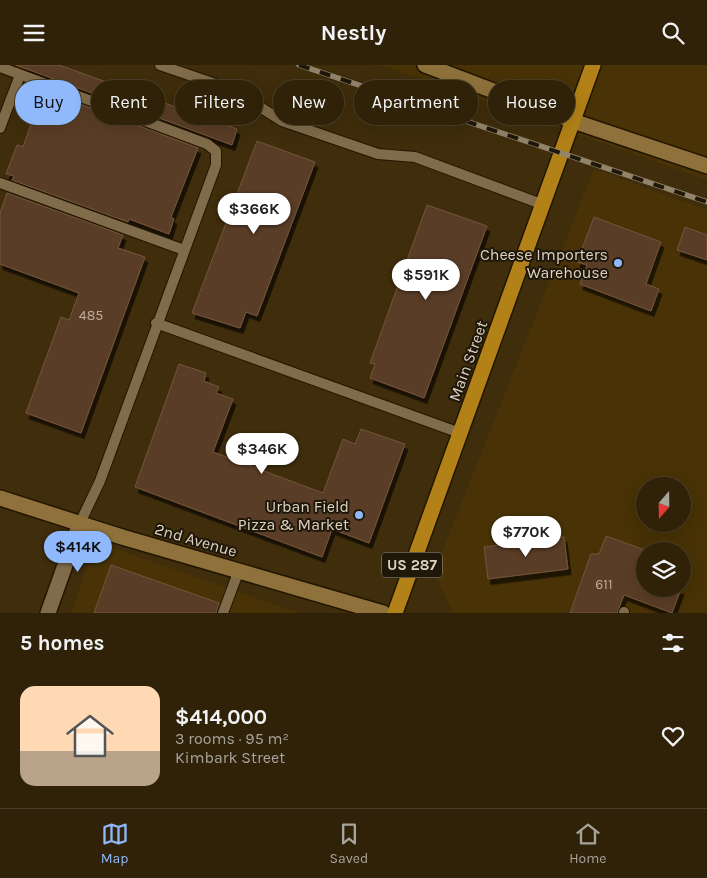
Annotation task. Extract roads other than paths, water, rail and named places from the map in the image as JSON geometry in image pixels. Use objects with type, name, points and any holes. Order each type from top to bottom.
[{"type":"highway","name":"US 287","points":[[575,115],[593,65]]},
{"type":"highway","name":"Main Street","points":[[395,613],[572,125]]},
{"type":"street","points":[[425,65],[488,89]]},
{"type":"street","points":[[575,122],[707,166]]},
{"type":"street","name":"2nd Avenue","points":[[0,498],[383,613]]},
{"type":"street","points":[[48,613],[80,523]]},
{"type":"lane","points":[[160,65],[233,90],[282,121],[378,154],[415,157],[544,205]]},
{"type":"lane","points":[[0,67],[207,144],[216,151],[216,165],[156,323],[100,481],[80,523]]},
{"type":"lane","points":[[0,128],[20,75]]},
{"type":"lane","points":[[0,183],[184,250]]},
{"type":"lane","points":[[156,323],[460,433]]},
{"type":"lane","points":[[223,613],[239,570]]},
{"type":"railway","points":[[299,65],[707,202]]},
{"type":"place","name":"Cheese Importers Warehouse","points":[[618,263]]},
{"type":"place","name":"Urban Field Pizza & Market","points":[[359,515]]}]
